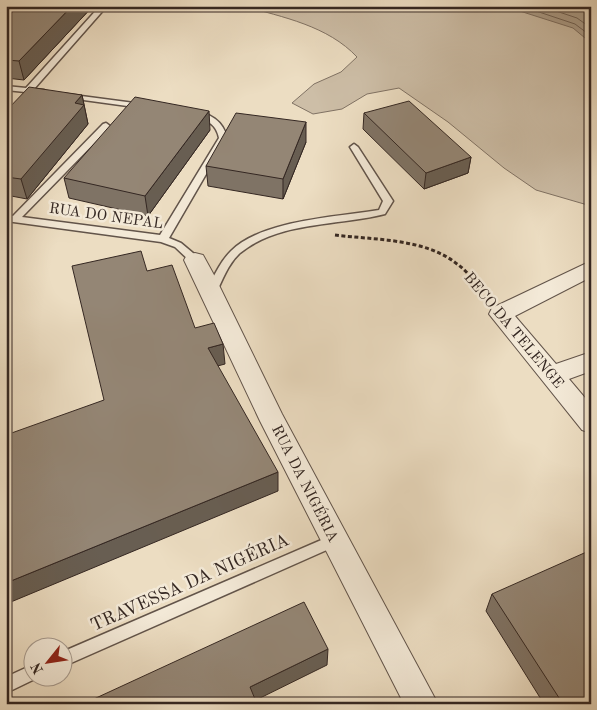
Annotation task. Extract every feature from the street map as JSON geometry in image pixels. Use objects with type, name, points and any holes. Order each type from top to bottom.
[{"type":"street","name":"RUA DA NIGÉRIA","points":[[195,260],[212,290],[236,348],[333,541],[422,704]]},
{"type":"street","points":[[500,314],[591,268]]},
{"type":"street","name":"BECO DA TELENGE","points":[[500,314],[591,423]]},
{"type":"street","points":[[551,376],[591,361]]},
{"type":"lane","points":[[28,90],[104,6]]},
{"type":"lane","points":[[6,88],[47,93]]},
{"type":"lane","points":[[57,94],[154,107]]},
{"type":"lane","points":[[163,239],[223,138],[222,128],[216,122],[183,111]]},
{"type":"lane","points":[[11,218],[106,126]]},
{"type":"lane","points":[[212,290],[225,265],[238,250],[257,240],[287,229],[382,212],[387,207],[388,201],[354,147]]},
{"type":"lane","name":"RUA DO NEPAL","points":[[11,218],[163,239],[178,246],[195,260]]},
{"type":"lane","name":"TRAVESSA DA NIGÉRIA","points":[[72,656],[333,541]]},
{"type":"lane","points":[[6,685],[22,678]]},
{"type":"path","name":"BECO DA TELENGE","points":[[334,235],[428,248],[452,259],[470,277],[500,314]]},
{"type":"shaded area","points":[[243,6],[591,6],[591,206],[536,190],[504,168],[448,122],[399,88],[367,94],[342,109],[313,114],[292,103],[314,84],[341,72],[357,57],[345,46],[319,30]]},
{"type":"water","points":[[504,6],[591,6],[591,43],[573,28]]},
{"type":"building","points":[[6,6],[72,6],[19,61],[6,60]]},
{"type":"building","points":[[29,87],[82,95],[75,103],[84,105],[21,179],[6,177],[6,111]]},
{"type":"building","points":[[135,97],[209,111],[145,196],[64,178]]},
{"type":"building","points":[[409,101],[471,157],[426,173],[364,113]]},
{"type":"building","points":[[236,113],[306,122],[283,179],[206,166]]},
{"type":"building","points":[[141,251],[147,271],[172,265],[195,328],[214,323],[223,344],[208,348],[278,472],[6,583],[6,435],[104,400],[72,266]]},
{"type":"building","points":[[591,550],[591,704],[563,704],[492,594]]},
{"type":"building","points":[[304,602],[328,649],[250,687],[257,704],[83,704]]}]
